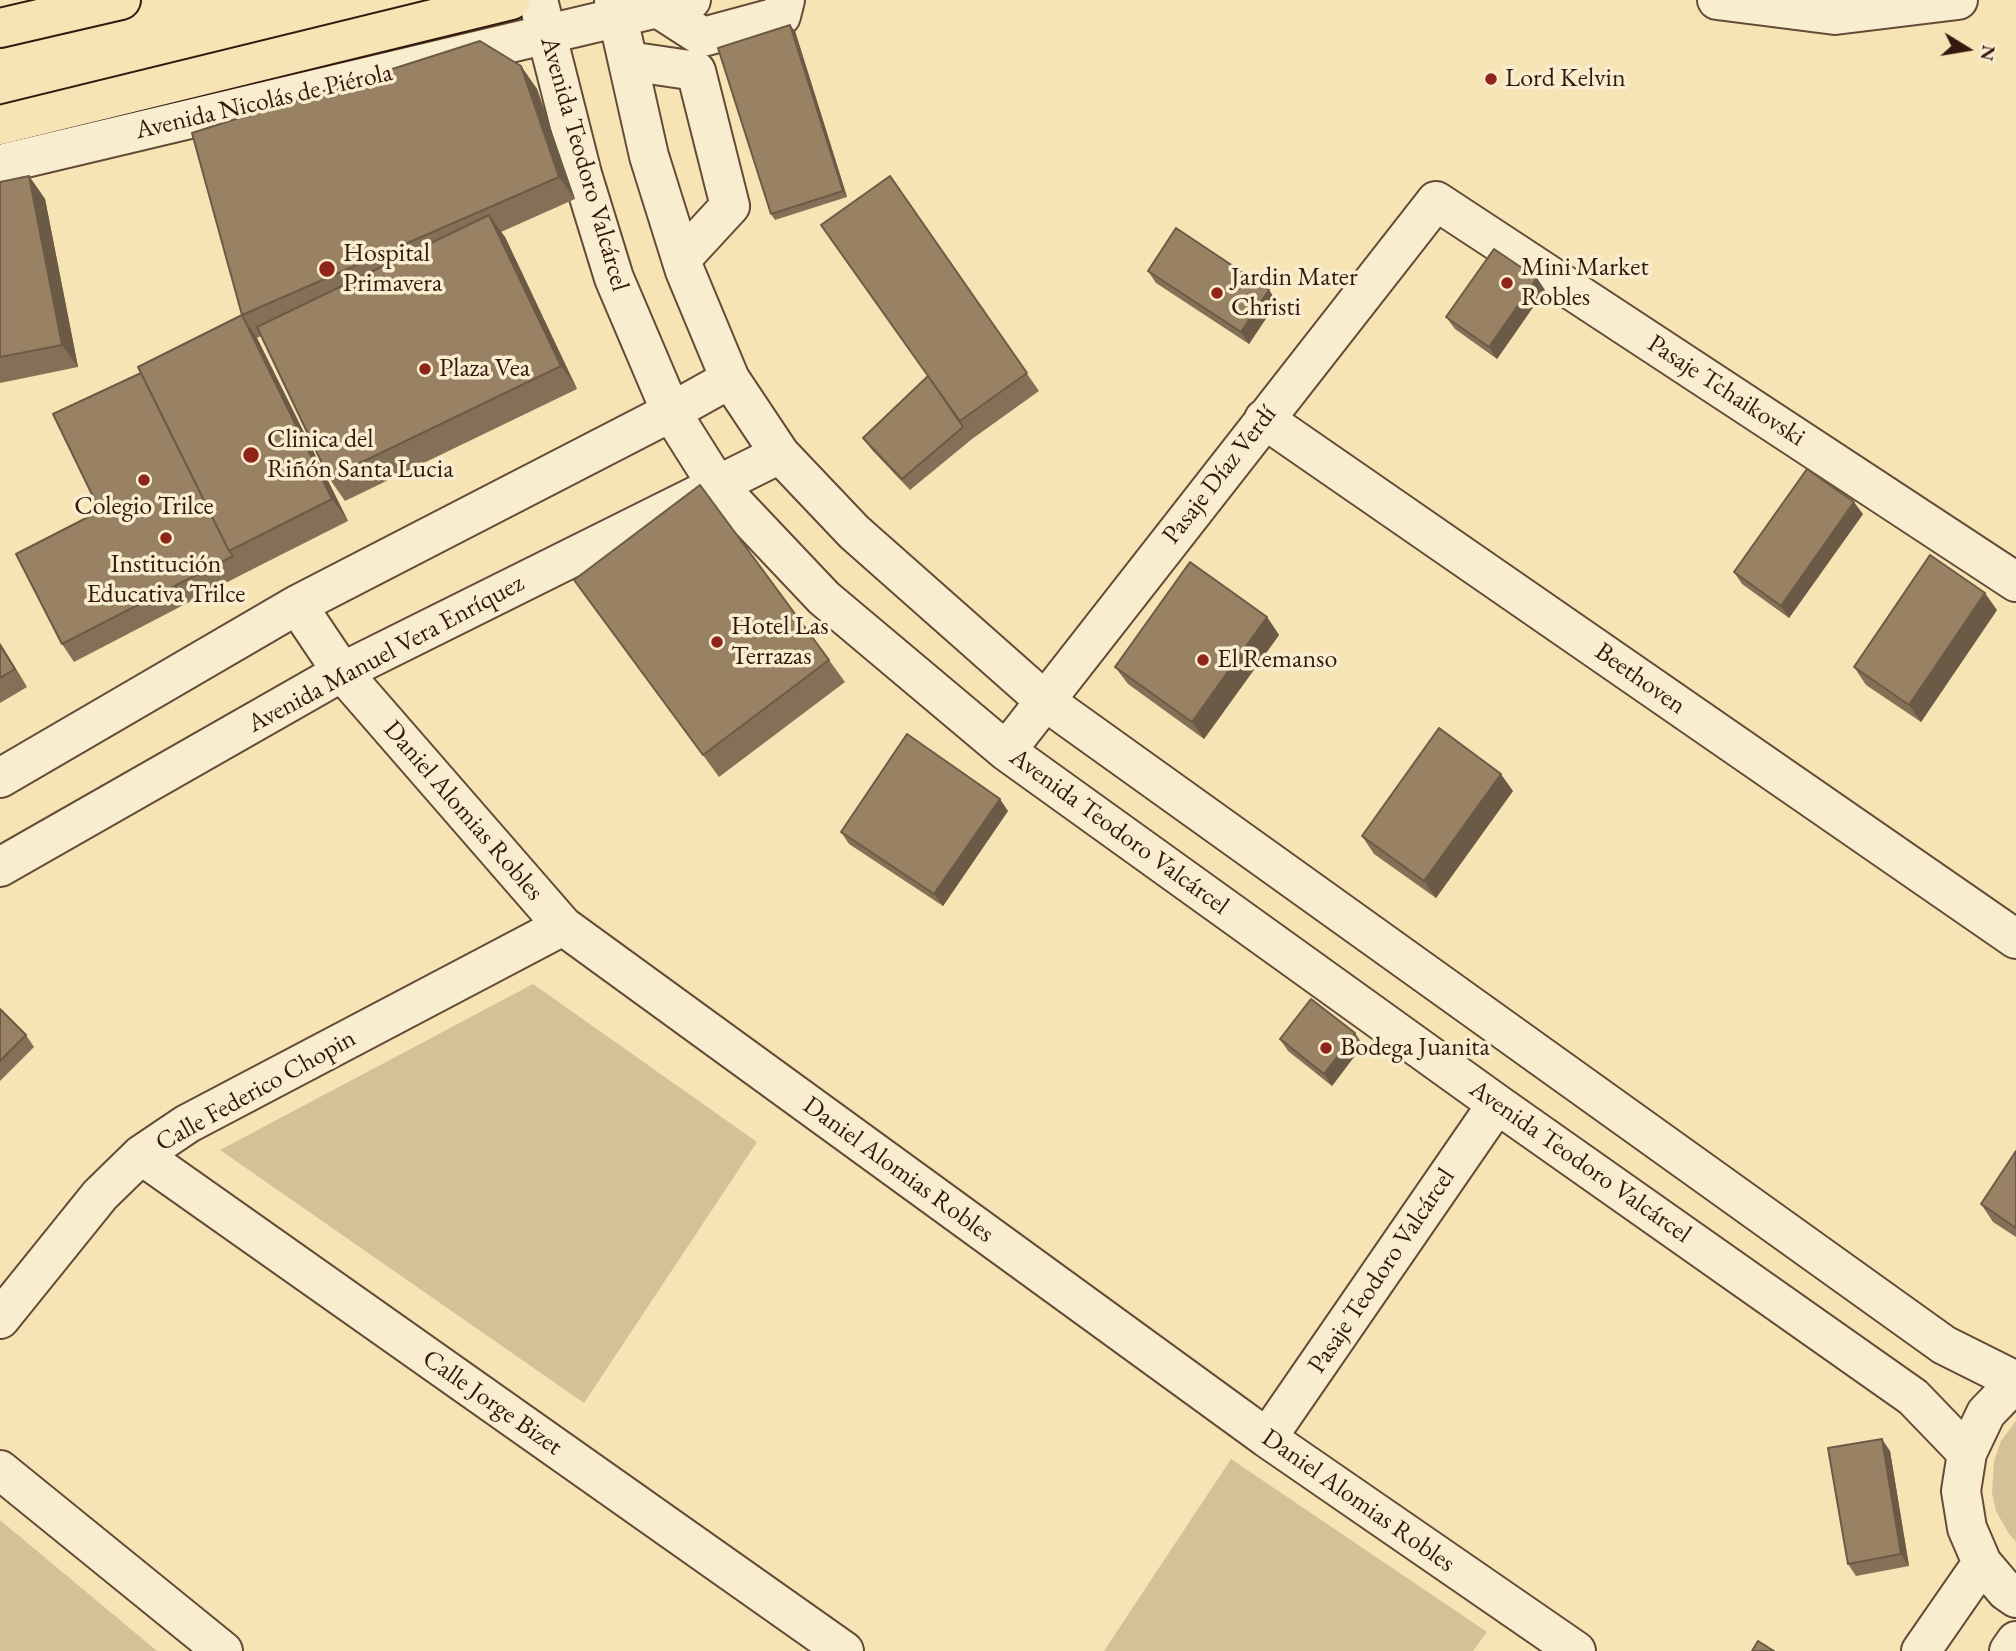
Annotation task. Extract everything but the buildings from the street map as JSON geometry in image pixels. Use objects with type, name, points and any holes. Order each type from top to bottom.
[{"type":"highway","points":[[0,28],[121,0]]},
{"type":"highway","name":"Avenida Nicolás de Piérola","points":[[0,125],[511,0]]},
{"type":"street","points":[[628,61],[699,54],[781,16],[785,0]]},
{"type":"street","points":[[1728,1],[1835,15],[1958,0]]},
{"type":"street","points":[[674,4],[699,54],[730,206],[681,258]]},
{"type":"street","name":"Avenida Nicolás de Piérola","points":[[0,164],[542,17],[674,4]]},
{"type":"street","points":[[616,9],[649,156],[681,258],[730,379],[780,454],[853,532],[1045,701],[1944,1345],[2016,1382],[1986,1413],[1967,1453],[1961,1491],[1967,1528],[1982,1563],[2006,1591],[2016,1598]]},
{"type":"street","name":"Avenida Teodoro Valcárcel","points":[[542,17],[582,174],[614,278],[671,412],[717,485],[824,598],[1006,751],[1497,1104],[1913,1397],[1967,1453]]},
{"type":"street","name":"Pasaje Díaz Verdí","points":[[1006,751],[1436,201]]},
{"type":"street","name":"Pasaje Tchaikovski","points":[[1436,201],[2016,582]]},
{"type":"street","points":[[0,778],[297,605],[730,379]]},
{"type":"street","name":"Beethoven","points":[[1264,419],[2016,939]]},
{"type":"street","name":"Avenida Manuel Vera Enríquez","points":[[0,867],[342,672],[780,454]]},
{"type":"street","name":"Daniel Alomias Robles","points":[[297,605],[342,672],[563,926],[1268,1438],[1528,1638],[1576,1651]]},
{"type":"street","name":"Calle Federico Chopin","points":[[0,1319],[100,1195],[141,1155],[187,1124],[563,926]]},
{"type":"street","name":"Pasaje Teodoro Valcárcel","points":[[1268,1438],[1497,1104]]},
{"type":"street","name":"Calle Jorge Bizet","points":[[141,1155],[844,1651]]},
{"type":"street","points":[[0,1470],[223,1651]]},
{"type":"street","points":[[1921,1651],[1982,1563]]},
{"type":"street","points":[[2009,1651],[2016,1641]]},
{"type":"shaded area","points":[[533,984],[757,1142],[584,1403],[220,1150]]},
{"type":"shaded area","points":[[2016,1421],[2016,1542],[1996,1511],[1992,1493],[1994,1461],[2001,1441]]},
{"type":"shaded area","points":[[1231,1459],[1487,1632],[1473,1651],[1104,1651]]},
{"type":"shaded area","points":[[0,1520],[157,1651],[0,1651]]},
{"type":"place","name":"Lord Kelvin","points":[[1491,79]]},
{"type":"place","name":"Hospital Primavera","points":[[327,269]]},
{"type":"place","name":"Mini Market Robles","points":[[1507,283]]},
{"type":"place","name":"Jardin Mater Christi","points":[[1217,293]]},
{"type":"place","name":"Plaza Vea","points":[[425,369]]},
{"type":"place","name":"Clinica del Riñón Santa Lucia","points":[[251,455]]},
{"type":"place","name":"Colegio Trilce","points":[[144,480]]},
{"type":"place","name":"Institución Educativa Trilce","points":[[166,538]]},
{"type":"place","name":"Hotel Las Terrazas","points":[[717,642]]},
{"type":"place","name":"El Remanso","points":[[1203,660]]},
{"type":"place","name":"Bodega Juanita","points":[[1326,1048]]}]
